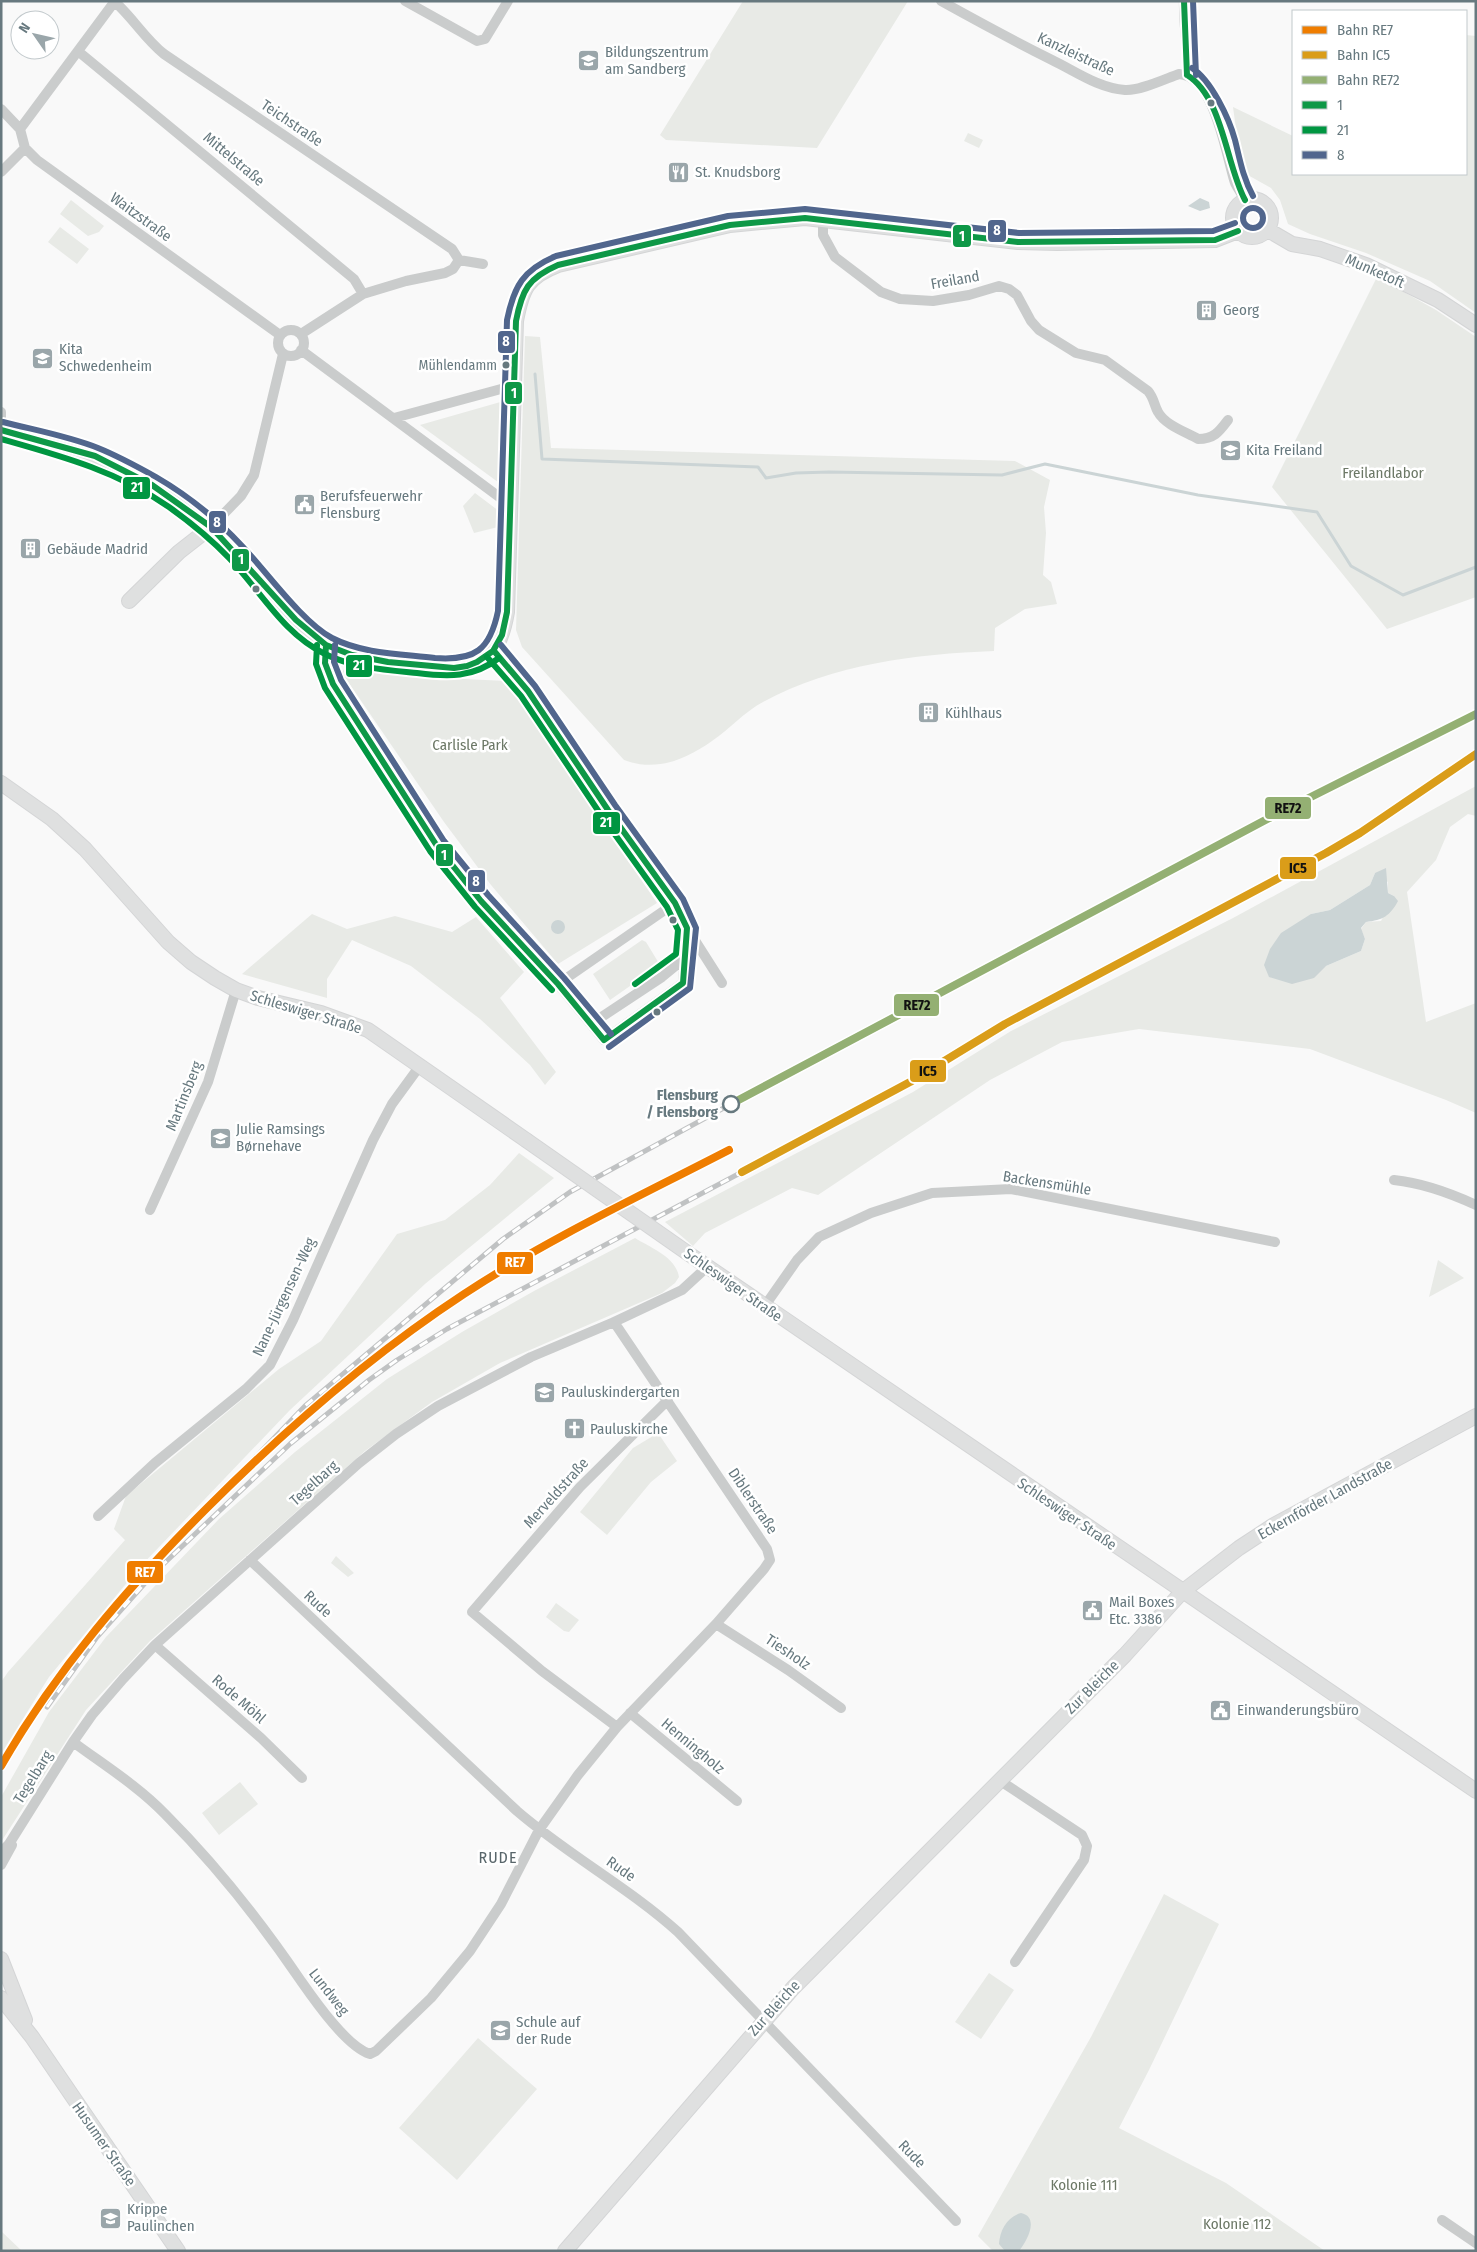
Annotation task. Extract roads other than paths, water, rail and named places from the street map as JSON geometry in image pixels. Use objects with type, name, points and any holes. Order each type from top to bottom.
[{"type":"street","points":[[405,1],[473,40],[482,41],[508,1]]},
{"type":"street","name":"Kanzleistraße","points":[[940,1],[1096,83],[1111,88],[1134,89],[1179,74],[1187,75]]},
{"type":"street","points":[[1184,1],[1183,26],[1188,59],[1187,75],[1196,80],[1205,94],[1226,141],[1236,184],[1245,200]]},
{"type":"street","points":[[20,129],[80,52],[115,2]]},
{"type":"street","name":"Teichstraße","points":[[115,2],[125,10],[145,37],[164,54],[452,249],[459,260]]},
{"type":"street","name":"Mittelstraße","points":[[80,52],[354,279],[363,294]]},
{"type":"street","points":[[1,109],[20,129],[25,148],[1,172]]},
{"type":"street","name":"Waitzstraße","points":[[25,148],[45,166],[280,335]]},
{"type":"street","points":[[1259,199],[1269,208],[1272,221],[1268,230],[1254,237],[1243,235],[1238,231],[1234,226],[1233,214],[1240,203],[1245,200],[1259,199]]},
{"type":"street","points":[[1,430],[81,451],[113,464],[152,486],[211,527],[235,551],[296,620],[311,635],[326,645],[352,655],[388,662],[454,668],[474,664],[494,651],[503,633],[507,612],[516,321],[522,292],[531,280],[543,270],[730,225],[805,218],[1018,242],[1215,240],[1238,231]]},
{"type":"street","name":"Freiland","points":[[823,220],[823,235],[835,257],[880,292],[900,299],[932,301],[969,295],[999,286],[1009,289],[1016,295],[1031,321],[1039,330],[1076,352],[1105,360],[1148,391],[1154,398],[1157,411],[1164,419],[1198,439],[1213,437],[1228,420]]},
{"type":"street","name":"Munketoft","points":[[1268,230],[1292,244],[1329,252],[1366,265],[1438,300],[1476,325]]},
{"type":"street","points":[[300,334],[363,294],[406,281],[445,273],[453,269],[459,260],[484,264]]},
{"type":"street","points":[[129,601],[179,552],[211,527],[241,496],[254,475],[283,354],[278,344],[280,335],[290,330],[300,334],[304,341],[301,350],[295,355],[283,354]]},
{"type":"street","points":[[301,350],[510,505]]},
{"type":"street","points":[[394,418],[501,389]]},
{"type":"street","points":[[1,412],[1,417]]},
{"type":"street","points":[[326,645],[325,663],[333,684],[437,846],[481,901],[558,984],[604,1040],[683,983],[686,928]]},
{"type":"street","points":[[494,651],[528,691],[608,810],[675,903],[686,928],[722,983]]},
{"type":"street","name":"Schleswiger Straße","points":[[1,783],[52,819],[85,849],[176,948],[207,973],[236,990],[275,1003],[346,1020],[368,1030],[392,1045],[419,1067],[764,1308],[1476,1791]]},
{"type":"street","points":[[558,984],[675,903]]},
{"type":"street","points":[[591,1024],[662,977],[684,959]]},
{"type":"street","name":"Martinsberg","points":[[150,1210],[208,1082],[236,990]]},
{"type":"street","name":"Nane-Jürgensen-Weg","points":[[98,1516],[144,1472],[246,1389],[270,1365],[293,1320],[372,1140],[392,1104],[419,1067]]},
{"type":"street","points":[[1394,1180],[1411,1181],[1440,1190],[1476,1205]]},
{"type":"street","name":"Backensmühle","points":[[764,1308],[797,1260],[808,1246],[819,1237],[871,1213],[932,1193],[1011,1189],[1275,1242]]},
{"type":"street","name":"Tegelbarg","points":[[1,1852],[92,1714],[156,1646],[359,1463],[396,1434],[438,1406],[523,1360],[614,1322],[682,1290],[707,1267]]},
{"type":"street","name":"Diblerstraße","points":[[539,1830],[578,1776],[617,1727],[716,1624],[770,1560],[767,1549],[614,1322]]},
{"type":"street","name":"Merveldstraße","points":[[617,1727],[529,1661],[472,1612],[580,1487],[634,1431],[668,1400]]},
{"type":"street","name":"Eckernförder Landstraße","points":[[1182,1592],[1239,1548],[1274,1525],[1476,1416]]},
{"type":"street","name":"Rude","points":[[250,1560],[487,1784],[539,1830],[654,1911],[678,1932],[956,2222]]},
{"type":"street","name":"Zur Bleiche","points":[[565,2251],[762,2020],[814,1965],[1130,1649],[1182,1592]]},
{"type":"street","name":"Tiesholz","points":[[716,1624],[788,1670],[841,1708]]},
{"type":"street","name":"Rode Möhl","points":[[156,1646],[261,1738],[302,1778]]},
{"type":"street","name":"Henningholz","points":[[630,1713],[737,1801]]},
{"type":"street","name":"Lundweg","points":[[73,1742],[135,1787],[165,1814],[253,1913],[312,1998],[334,2025],[363,2052],[370,2054],[376,2051],[431,1998],[470,1951],[500,1904],[539,1830]]},
{"type":"street","points":[[999,1780],[1082,1835],[1087,1846],[1084,1860],[1015,1962]]},
{"type":"street","name":"Tegelbarg","points":[[1,1865],[23,1821]]},
{"type":"street","name":"Husumer Straße","points":[[1,1959],[32,2037]]},
{"type":"street","name":"Husumer Straße","points":[[1,1998],[32,2037],[178,2251]]},
{"type":"street","points":[[1442,2220],[1476,2243]]},
{"type":"waterway","points":[[535,374],[542,459],[758,467],[766,478],[796,473],[829,472],[1002,475],[1045,464],[1198,495],[1317,512],[1351,566],[1403,595],[1476,567]]},
{"type":"railway","points":[[218,1496],[305,1406],[503,1239],[570,1192],[731,1104]]},
{"type":"railway","points":[[47,1707],[97,1637],[154,1573],[290,1444],[369,1380],[447,1329],[742,1172]]},
{"type":"rail line","name":"RE72","points":[[731,1104],[1275,815],[1476,714]]},
{"type":"rail line","name":"IC5","points":[[742,1172],[910,1082],[1005,1024],[1326,853],[1360,833],[1476,754]]},
{"type":"rail line","name":"RE7","points":[[1,1766],[23,1730],[70,1663],[95,1630],[149,1568],[267,1450],[330,1394],[429,1317],[496,1274],[595,1219],[729,1150]]},
{"type":"place","name":"Bildungszentrum am Sandberg","points":[[589,61]]},
{"type":"place","name":"St. Knudsborg","points":[[679,172]]},
{"type":"place","name":"Georg","points":[[1207,310]]},
{"type":"place","name":"Kita Schwedenheim","points":[[43,358]]},
{"type":"place","name":"Mühlendamm","points":[[506,365]]},
{"type":"place","name":"Kita Freiland","points":[[1230,450]]},
{"type":"place","name":"Berufsfeuerwehr Flensburg","points":[[304,505]]},
{"type":"place","name":"Gebäude Madrid","points":[[31,549]]},
{"type":"place","name":"Kühlhaus","points":[[929,713]]},
{"type":"place","name":"Flensburg / Flensborg","points":[[731,1104]]},
{"type":"place","name":"Julie Ramsings Børnehave","points":[[220,1138]]},
{"type":"place","name":"Pauluskindergarten","points":[[545,1392]]},
{"type":"place","name":"Pauluskirche","points":[[574,1429]]},
{"type":"place","name":"Mail Boxes Etc. 3386","points":[[1093,1611]]},
{"type":"place","name":"Einwanderungsbüro","points":[[1221,1710]]},
{"type":"place","name":"Schule auf der Rude","points":[[500,2031]]},
{"type":"place","name":"Krippe Paulinchen","points":[[111,2218]]},
{"type":"district","name":"RUDE","points":[[498,1857]]},
{"type":"park label","name":"Freilandlabor","points":[[1383,473]]},
{"type":"park label","name":"Carlisle Park","points":[[470,745]]},
{"type":"park label","name":"Kolonie 111","points":[[1084,2185]]},
{"type":"park label","name":"Kolonie 112","points":[[1237,2224]]}]
